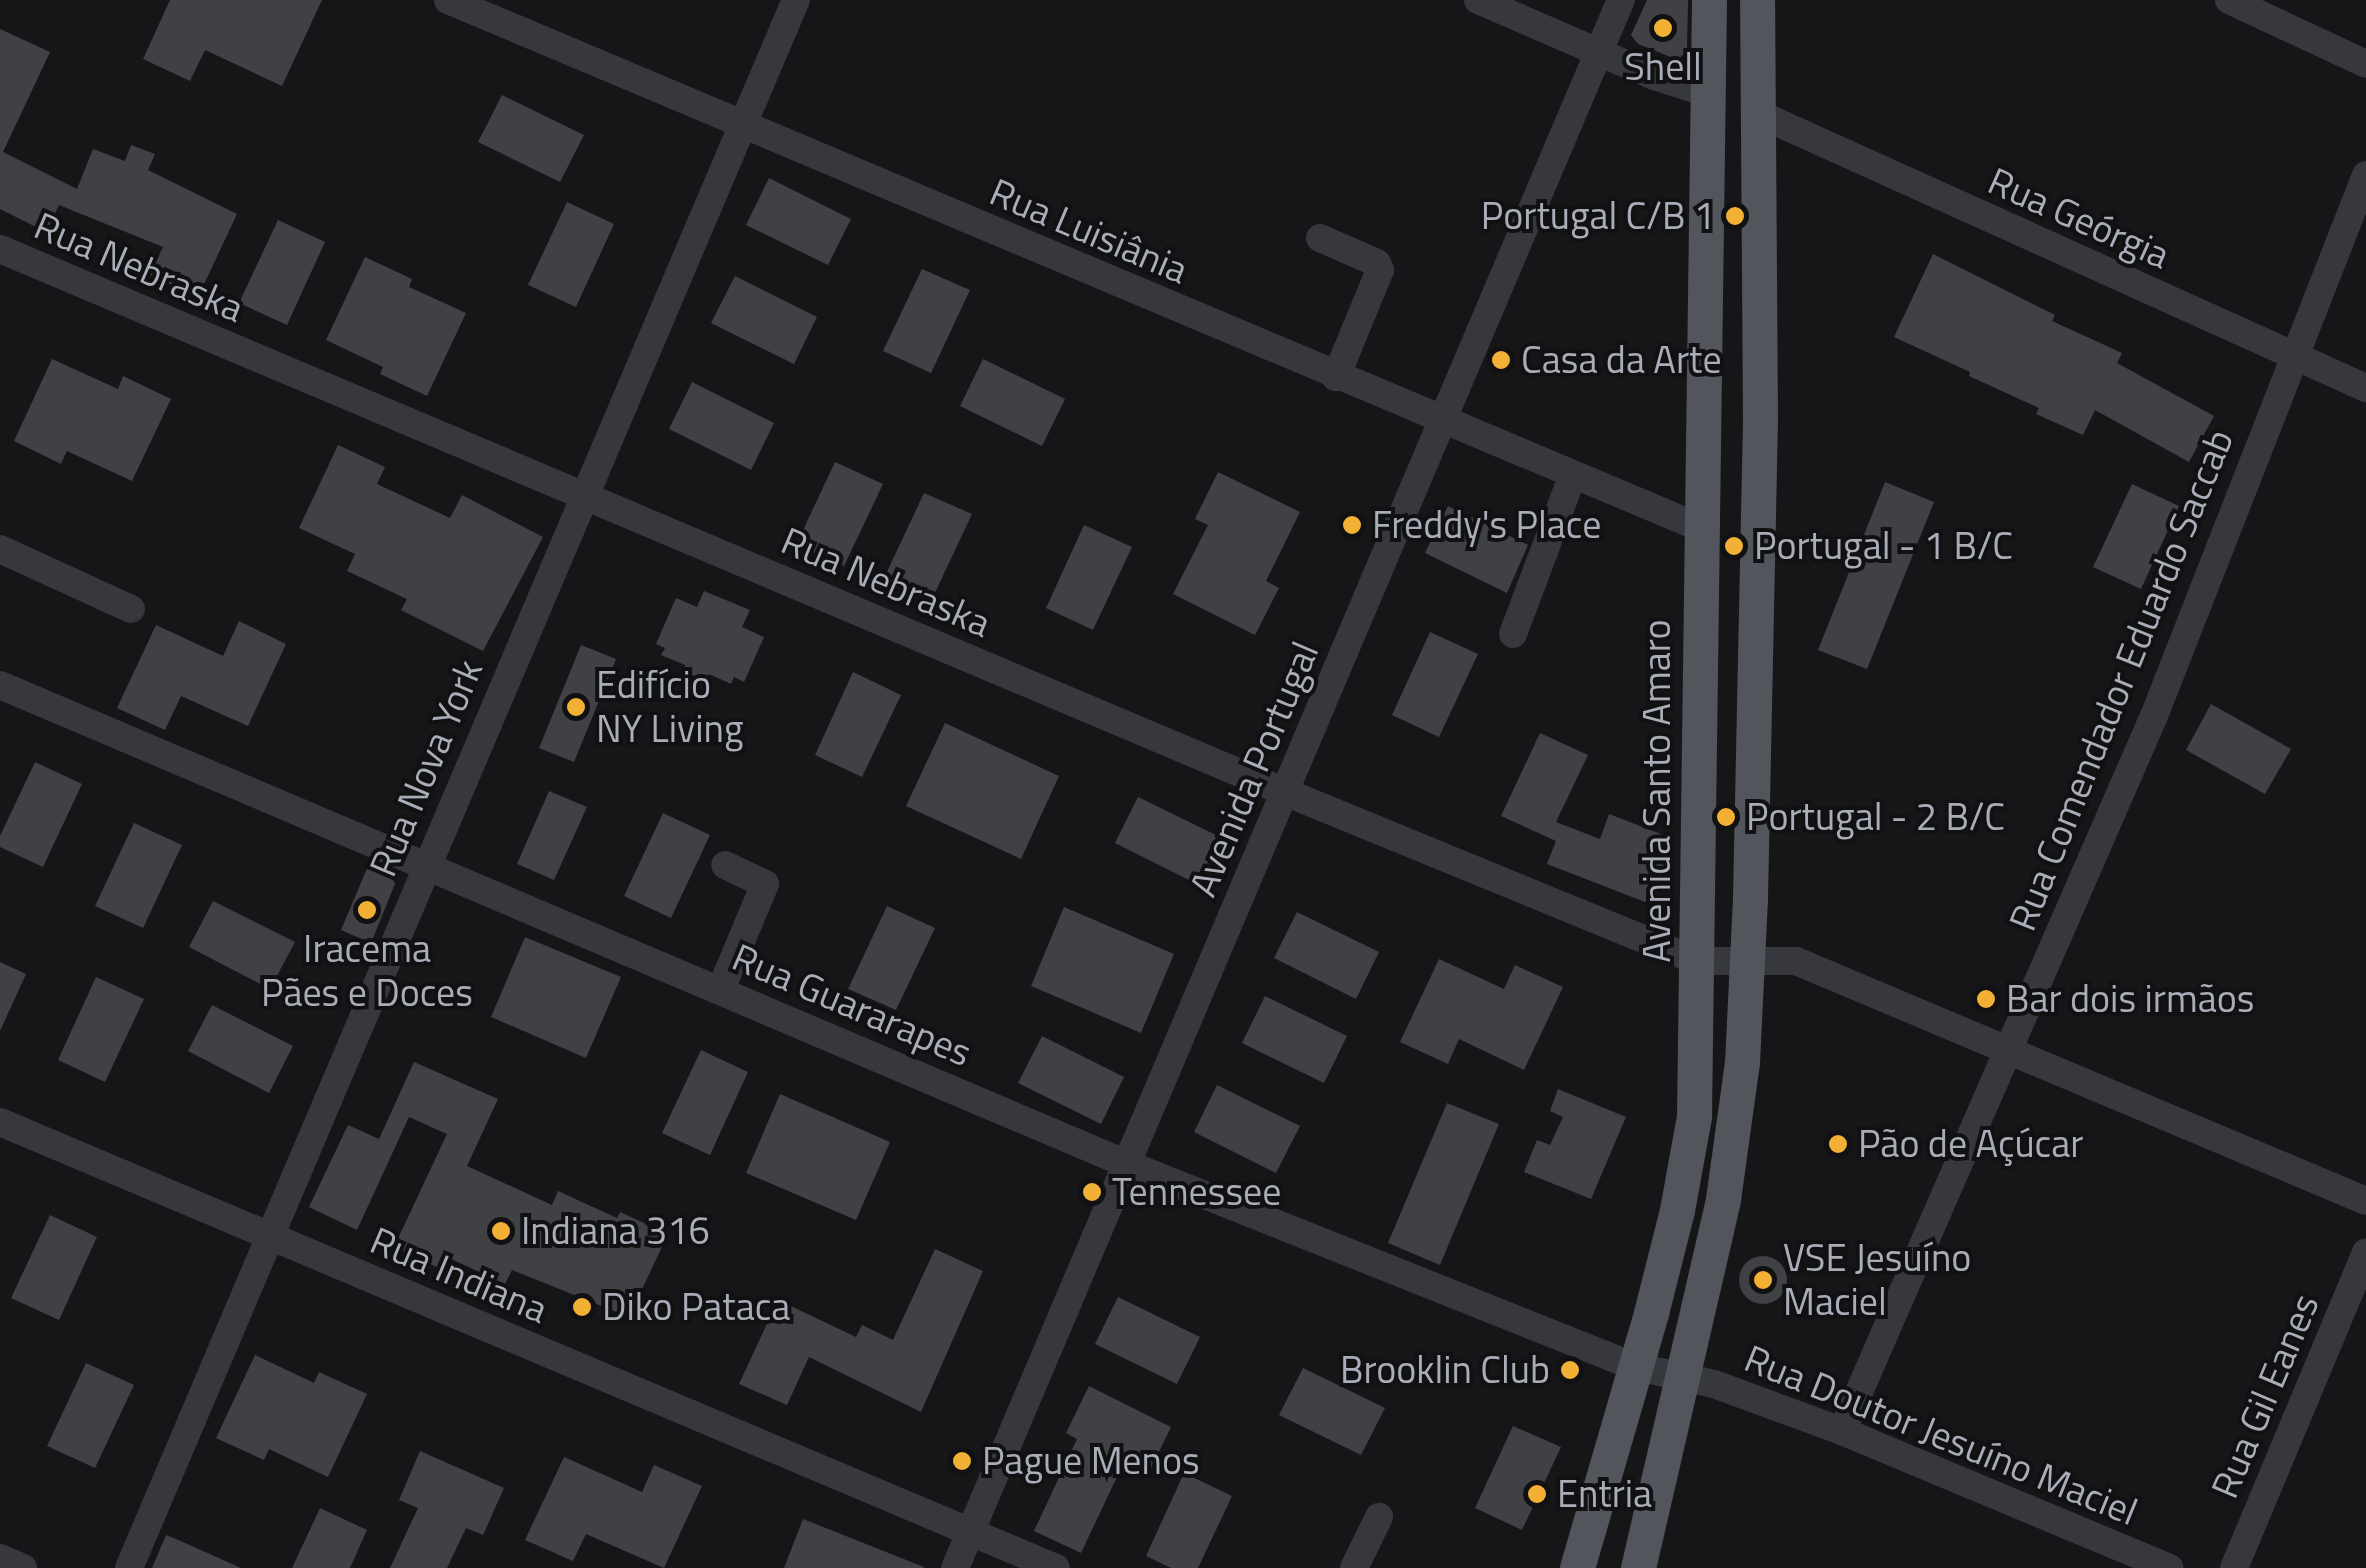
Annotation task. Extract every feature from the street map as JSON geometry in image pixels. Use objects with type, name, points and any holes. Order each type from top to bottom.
[{"type":"main road","name":"Avenida Santo Amaro","points":[[1577,1568],[1677,1210],[1694,1116],[1709,0]]},
{"type":"main road","points":[[1638,1568],[1691,1355],[1723,1199],[1742,1062],[1760,418],[1761,115],[1757,0]]},
{"type":"street","name":"Rua Luisiânia","points":[[448,0],[1701,528]]},
{"type":"street","name":"Rua Nova York","points":[[129,1568],[424,866],[796,0]]},
{"type":"street","points":[[1478,0],[1710,94]]},
{"type":"street","name":"Avenida Portugal","points":[[955,1568],[1621,0]]},
{"type":"street","points":[[2228,0],[2366,64]]},
{"type":"street","name":"Rua Geórgia","points":[[1761,115],[2366,388]]},
{"type":"street","name":"Rua Comendador Eduardo Saccab","points":[[1842,1431],[2154,716],[2366,176]]},
{"type":"street","points":[[1320,238],[1377,262],[1380,270],[1336,377]]},
{"type":"street","name":"Rua Nebraska","points":[[0,249],[1285,792],[1698,961],[1796,961],[2366,1201]]},
{"type":"street","points":[[1513,634],[1572,476]]},
{"type":"street","points":[[0,549],[131,608]]},
{"type":"street","name":"Rua Guararapes","points":[[0,684],[1126,1164],[1633,1366],[1691,1355]]},
{"type":"street","points":[[721,989],[764,884],[726,865]]},
{"type":"street","name":"Rua Indiana","points":[[0,1122],[1056,1568]]},
{"type":"street","name":"Rua Gil Eanes","points":[[2234,1568],[2366,1253]]},
{"type":"street","name":"Rua Doutor Jesuíno Maciel","points":[[1691,1355],[1842,1431],[2169,1568]]},
{"type":"street","points":[[1354,1568],[1379,1517]]},
{"type":"street","points":[[0,1558],[23,1568]]},
{"type":"building","points":[[170,0],[322,0],[282,86],[205,50],[190,81],[143,59]]},
{"type":"building","name":"Shell","points":[[1647,0],[1688,0],[1687,50],[1678,60],[1638,44],[1631,35]]},
{"type":"building","points":[[0,29],[50,52],[3,152],[77,189],[93,149],[125,161],[131,145],[155,154],[148,170],[237,214],[198,297],[150,275],[163,247],[59,205],[46,232],[0,209]]},
{"type":"building","points":[[502,95],[584,135],[560,182],[478,142]]},
{"type":"building","points":[[769,178],[851,219],[828,265],[746,225]]},
{"type":"building","points":[[567,202],[614,224],[576,307],[528,285]]},
{"type":"building","points":[[278,220],[325,242],[287,325],[239,303]]},
{"type":"building","points":[[1933,254],[2055,315],[2052,321],[2122,353],[2117,363],[2214,416],[2189,462],[2095,410],[2083,435],[2036,414],[2039,408],[1969,376],[1970,372],[1894,337]]},
{"type":"building","points":[[365,257],[412,279],[409,287],[466,313],[427,396],[380,374],[383,367],[326,340]]},
{"type":"building","points":[[922,269],[970,290],[931,373],[883,351]]},
{"type":"building","points":[[735,276],[817,317],[794,364],[711,323]]},
{"type":"building","points":[[52,359],[118,389],[123,376],[171,399],[132,481],[67,451],[61,464],[14,441]]},
{"type":"building","points":[[983,359],[1065,399],[1042,446],[960,406]]},
{"type":"building","points":[[692,382],[774,423],[751,470],[669,429]]},
{"type":"building","points":[[338,445],[385,467],[377,484],[450,518],[462,495],[543,537],[483,651],[401,610],[407,599],[347,571],[355,554],[299,528]]},
{"type":"building","points":[[835,462],[883,484],[844,566],[796,545]]},
{"type":"building","points":[[1218,472],[1300,512],[1266,581],[1279,588],[1255,635],[1173,594],[1208,525],[1195,519]]},
{"type":"building","points":[[1885,482],[1934,502],[1867,669],[1818,650]]},
{"type":"building","points":[[2132,484],[2179,506],[2141,589],[2093,567]]},
{"type":"building","points":[[924,493],[972,514],[933,597],[885,576]]},
{"type":"building","points":[[1448,506],[1528,545],[1507,593],[1425,553]]},
{"type":"building","points":[[1084,525],[1132,547],[1093,630],[1046,608]]},
{"type":"building","points":[[704,591],[750,610],[742,627],[764,637],[744,682],[734,677],[731,684],[709,674],[706,681],[683,671],[685,665],[661,655],[665,648],[656,644],[676,598],[697,607]]},
{"type":"building","points":[[239,621],[286,644],[248,726],[181,696],[165,730],[117,708],[156,625],[223,656]]},
{"type":"building","points":[[1430,632],[1478,654],[1439,737],[1392,715]]},
{"type":"building","name":"Edifício NY Living","points":[[581,645],[616,659],[574,762],[539,748]]},
{"type":"building","points":[[853,672],[901,695],[862,777],[815,755]]},
{"type":"building","points":[[2211,704],[2291,749],[2265,794],[2186,750]]},
{"type":"building","points":[[945,723],[1059,776],[1021,859],[906,806]]},
{"type":"building","points":[[1540,733],[1588,755],[1556,822],[1600,839],[1609,814],[1666,836],[1666,886],[1645,902],[1547,864],[1556,841],[1501,816]]},
{"type":"building","points":[[35,762],[82,784],[43,867],[0,847],[0,836]]},
{"type":"building","points":[[549,791],[587,807],[554,880],[517,864]]},
{"type":"building","points":[[1138,797],[1220,837],[1197,884],[1115,843]]},
{"type":"building","points":[[663,813],[710,835],[671,918],[624,896]]},
{"type":"building","points":[[134,823],[182,845],[143,928],[95,906]]},
{"type":"building","name":"Iracema Pães e Doces","points":[[368,866],[391,875],[395,884],[371,943],[341,930]]},
{"type":"building","points":[[213,901],[295,942],[270,989],[189,947]]},
{"type":"building","points":[[887,906],[935,928],[896,1010],[848,989]]},
{"type":"building","points":[[1064,907],[1174,954],[1141,1033],[1031,986]]},
{"type":"building","points":[[1297,912],[1379,952],[1356,999],[1274,958]]},
{"type":"building","points":[[525,937],[621,977],[586,1058],[491,1017]]},
{"type":"building","points":[[1439,959],[1504,989],[1515,965],[1563,987],[1524,1070],[1459,1039],[1448,1064],[1400,1042]]},
{"type":"building","points":[[0,962],[26,974],[0,1031]]},
{"type":"building","points":[[96,977],[144,999],[105,1082],[58,1060]]},
{"type":"building","points":[[1265,996],[1347,1036],[1324,1083],[1242,1043]]},
{"type":"building","points":[[212,1005],[293,1046],[269,1093],[188,1051]]},
{"type":"building","points":[[1042,1036],[1124,1077],[1101,1124],[1018,1083]]},
{"type":"building","points":[[701,1050],[748,1072],[710,1155],[662,1133]]},
{"type":"building","points":[[414,1062],[498,1099],[467,1166],[552,1205],[558,1191],[617,1218],[620,1212],[668,1234],[629,1317],[512,1270],[505,1284],[447,1257],[441,1269],[394,1247],[447,1134],[409,1117],[357,1230],[309,1207],[348,1125],[379,1139]]},
{"type":"building","points":[[1217,1085],[1300,1126],[1276,1173],[1194,1132]]},
{"type":"building","points":[[1558,1089],[1626,1117],[1591,1199],[1524,1172],[1537,1140],[1550,1145],[1563,1117],[1550,1111]]},
{"type":"building","points":[[780,1094],[890,1142],[856,1220],[746,1173]]},
{"type":"building","points":[[1447,1103],[1499,1124],[1440,1265],[1388,1243]]},
{"type":"building","points":[[50,1215],[97,1237],[59,1320],[11,1298]]},
{"type":"building","points":[[935,1249],[983,1271],[921,1412],[809,1357],[787,1405],[739,1384],[778,1300],[856,1337],[862,1325],[893,1340]]},
{"type":"building","name":"VSE Jesuíno Maciel","points":[[1763,1256],[1780,1263],[1787,1280],[1780,1297],[1763,1304],[1746,1297],[1739,1280],[1746,1263]]},
{"type":"building","points":[[1118,1297],[1200,1337],[1177,1384],[1095,1344]]},
{"type":"building","points":[[255,1355],[314,1383],[319,1372],[367,1394],[328,1477],[269,1449],[264,1460],[216,1438]]},
{"type":"building","points":[[86,1363],[134,1385],[95,1468],[47,1446]]},
{"type":"building","points":[[1303,1368],[1385,1408],[1361,1455],[1279,1415]]},
{"type":"building","points":[[1089,1386],[1171,1427],[1148,1474],[1124,1462],[1081,1553],[1034,1531],[1077,1439],[1066,1433]]},
{"type":"building","points":[[1513,1426],[1561,1447],[1522,1530],[1475,1508]]},
{"type":"building","points":[[420,1451],[504,1488],[483,1535],[466,1528],[447,1568],[390,1568],[418,1508],[399,1500]]},
{"type":"building","points":[[564,1457],[642,1492],[654,1465],[702,1486],[664,1568],[586,1534],[573,1561],[525,1540]]},
{"type":"building","points":[[1184,1473],[1232,1496],[1198,1568],[1171,1568],[1146,1556]]},
{"type":"building","points":[[320,1508],[367,1530],[350,1568],[292,1568]]},
{"type":"building","points":[[803,1519],[924,1567],[924,1568],[784,1568]]},
{"type":"building","points":[[166,1535],[183,1542],[241,1568],[152,1568]]},
{"type":"place","name":"Shell","points":[[1663,28]]},
{"type":"place","name":"Portugal C/B 1","points":[[1735,216]]},
{"type":"place","name":"Casa da Arte","points":[[1501,360]]},
{"type":"place","name":"Freddy's Place","points":[[1352,525]]},
{"type":"place","name":"Portugal - 1 B/C","points":[[1734,546]]},
{"type":"place","name":"Edifício NY Living","points":[[576,707]]},
{"type":"place","name":"Portugal - 2 B/C","points":[[1726,817]]},
{"type":"place","name":"Iracema Pães e Doces","points":[[367,910]]},
{"type":"place","name":"Bar dois irmãos","points":[[1986,999]]},
{"type":"place","name":"Pão de Açúcar","points":[[1838,1144]]},
{"type":"place","name":"Tennessee","points":[[1092,1192]]},
{"type":"place","name":"Indiana 316","points":[[501,1231]]},
{"type":"place","name":"VSE Jesuíno Maciel","points":[[1763,1280]]},
{"type":"place","name":"Diko Pataca","points":[[582,1307]]},
{"type":"place","name":"Brooklin Club","points":[[1570,1370]]},
{"type":"place","name":"Pague Menos","points":[[962,1461]]},
{"type":"place","name":"Entria","points":[[1537,1494]]}]
